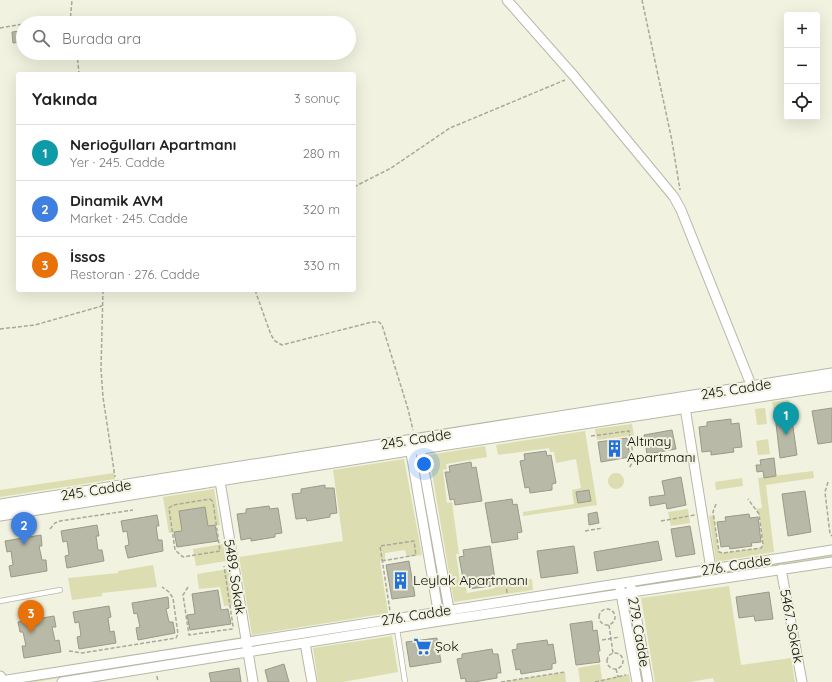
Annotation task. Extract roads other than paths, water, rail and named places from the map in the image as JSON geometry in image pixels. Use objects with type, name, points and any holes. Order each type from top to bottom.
[{"type":"street","points":[[507,0],[654,170],[677,203],[754,392]]},
{"type":"street","name":"245. Cadde","points":[[754,392],[832,374]]},
{"type":"street","name":"245. Cadde","points":[[0,515],[415,442],[754,392],[832,385]]},
{"type":"street","points":[[684,402],[711,569]]},
{"type":"street","points":[[415,442],[451,620]]},
{"type":"street","points":[[415,442],[440,622]]},
{"type":"street","name":"245. Cadde","points":[[0,505],[116,487],[219,476]]},
{"type":"street","name":"5489. Sokak","points":[[219,476],[253,682]]},
{"type":"street","name":"276. Cadde","points":[[1,680],[832,550]]},
{"type":"street","name":"276. Cadde","points":[[62,682],[451,620],[832,562]]},
{"type":"street","name":"5467. Sokak","points":[[781,569],[802,682]]},
{"type":"street","name":"279. Cadde","points":[[630,581],[648,682]]},
{"type":"street","name":"279. Cadde","points":[[619,583],[637,682]]},
{"type":"street","points":[[305,643],[312,682]]},
{"type":"lane","points":[[0,601],[60,590]]},
{"type":"lane","points":[[397,629],[405,682]]},
{"type":"place","name":"Nerioğulları Apartmanı","points":[[786,435]]},
{"type":"place","name":"Altınay Apartmanı","points":[[614,449]]},
{"type":"place","name":"Dinamik AVM","points":[[24,545]]},
{"type":"place","name":"Leylak Apartmanı","points":[[400,580]]},
{"type":"place","name":"İssos","points":[[31,633]]},
{"type":"place","name":"Şok","points":[[422,646]]}]
